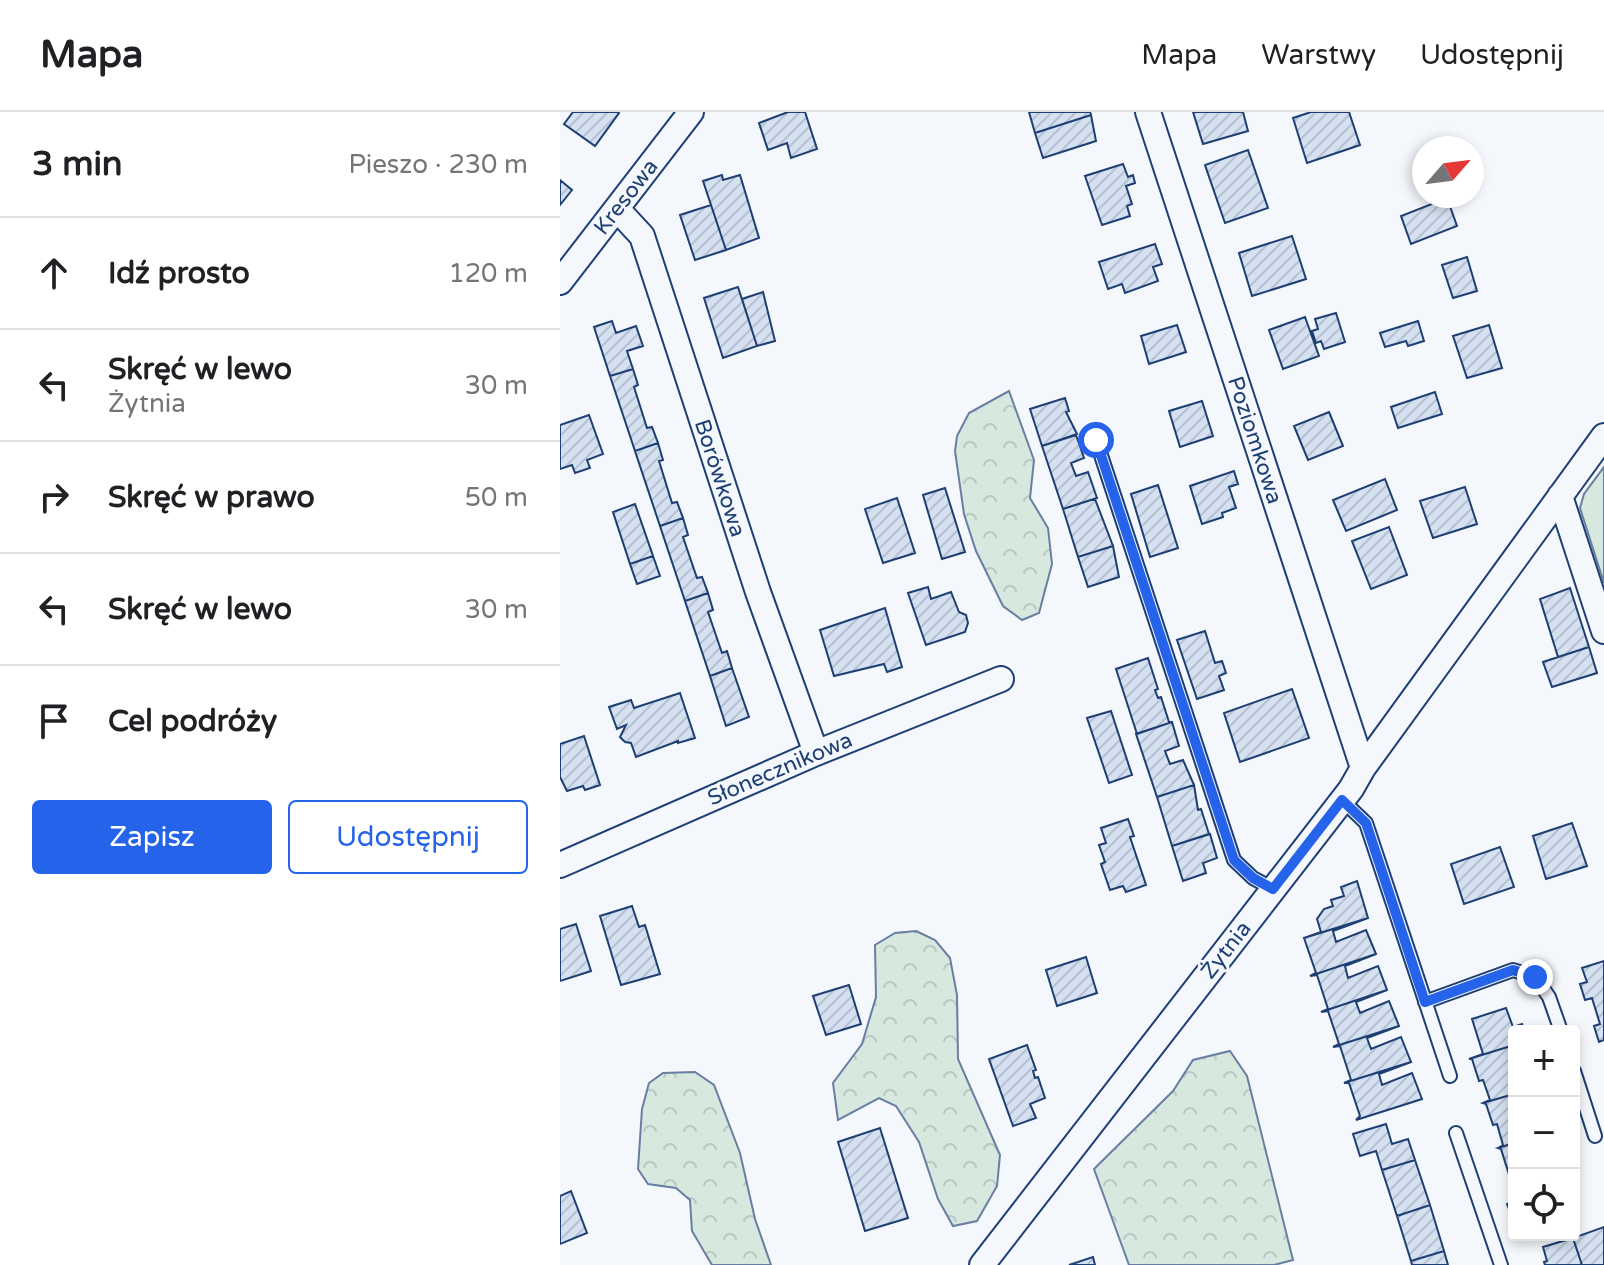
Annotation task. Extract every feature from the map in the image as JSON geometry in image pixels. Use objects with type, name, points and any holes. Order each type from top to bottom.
[{"type":"street","name":"Kresowa","points":[[560,282],[691,112]]},
{"type":"street","name":"Poziomkowa","points":[[1148,112],[1363,768]]},
{"type":"street","name":"Borówkowa","points":[[617,209],[642,236],[758,592],[816,753]]},
{"type":"street","name":"Żytnia","points":[[982,1265],[1342,800],[1604,436]]},
{"type":"street","points":[[1560,496],[1604,631]]},
{"type":"street","name":"Słonecznikowa","points":[[560,865],[816,753],[1001,679]]},
{"type":"lane","points":[[1096,440],[1234,860],[1253,878],[1273,889]]},
{"type":"lane","points":[[1342,800],[1366,823],[1450,1076]]},
{"type":"lane","points":[[1425,1002],[1513,970],[1535,977],[1549,997],[1559,1025]]},
{"type":"lane","points":[[1580,1090],[1595,1136]]},
{"type":"lane","points":[[1456,1133],[1501,1265]]},
{"type":"green space","points":[[1009,391],[1034,460],[1030,498],[1048,528],[1052,564],[1039,613],[1022,620],[1003,606],[976,551],[964,514],[955,451],[957,436],[969,413]]},
{"type":"green space","points":[[1604,467],[1604,583],[1580,508],[1584,494]]},
{"type":"green space","points":[[916,931],[935,940],[950,958],[957,995],[958,1059],[1000,1155],[997,1186],[977,1221],[953,1226],[938,1199],[919,1142],[896,1106],[879,1098],[838,1120],[833,1083],[862,1044],[876,997],[875,945],[895,933]]},
{"type":"green space","points":[[1230,1051],[1247,1076],[1293,1260],[1274,1265],[1129,1265],[1094,1169],[1173,1091],[1193,1060]]},
{"type":"green space","points":[[695,1072],[714,1085],[740,1153],[755,1219],[771,1265],[712,1265],[692,1231],[690,1200],[676,1188],[648,1184],[638,1169],[642,1109],[649,1083],[663,1073]]},
{"type":"building","points":[[573,112],[619,113],[595,146],[564,124]]},
{"type":"building","points":[[788,112],[805,112],[817,149],[791,158],[787,143],[768,150],[759,123]]},
{"type":"building","points":[[1029,112],[1090,112],[1091,115],[1035,133]]},
{"type":"building","points":[[1193,112],[1243,112],[1248,131],[1203,144]]},
{"type":"building","points":[[1311,112],[1349,112],[1360,145],[1307,163],[1293,118]]},
{"type":"building","points":[[1091,115],[1096,141],[1043,158],[1035,133]]},
{"type":"building","points":[[1248,150],[1268,208],[1225,223],[1205,165]]},
{"type":"building","points":[[1123,164],[1128,177],[1133,175],[1135,183],[1126,186],[1132,204],[1127,206],[1130,216],[1102,225],[1085,176]]},
{"type":"building","points":[[722,175],[723,180],[740,175],[759,238],[726,250],[703,181]]},
{"type":"building","points":[[560,180],[572,190],[560,205]]},
{"type":"building","points":[[711,205],[726,250],[695,260],[680,215]]},
{"type":"building","points":[[1421,208],[1451,208],[1457,226],[1411,244],[1401,216]]},
{"type":"building","points":[[1292,236],[1306,279],[1252,296],[1239,253]]},
{"type":"building","points":[[1155,244],[1162,264],[1153,267],[1158,281],[1125,293],[1122,284],[1108,289],[1099,262]]},
{"type":"building","points":[[1467,257],[1477,291],[1453,298],[1442,265]]},
{"type":"building","points":[[738,287],[757,346],[723,358],[704,298]]},
{"type":"building","points":[[763,292],[775,341],[757,346],[742,299]]},
{"type":"building","points":[[1336,313],[1345,342],[1324,349],[1321,341],[1316,343],[1312,331],[1318,329],[1315,319]]},
{"type":"building","points":[[1305,317],[1319,356],[1283,369],[1269,330]]},
{"type":"building","points":[[612,321],[616,333],[636,326],[643,346],[627,351],[633,369],[610,376],[594,327]]},
{"type":"building","points":[[1418,321],[1424,341],[1408,346],[1406,341],[1385,347],[1380,333]]},
{"type":"building","points":[[1177,325],[1186,352],[1149,364],[1141,336]]},
{"type":"building","points":[[1489,325],[1502,368],[1467,378],[1453,336]]},
{"type":"building","points":[[633,369],[638,385],[634,387],[647,428],[652,427],[658,443],[635,451],[610,376]]},
{"type":"building","points":[[1435,392],[1442,414],[1398,428],[1391,407]]},
{"type":"building","points":[[1065,398],[1069,411],[1066,412],[1077,434],[1042,446],[1030,409]]},
{"type":"building","points":[[1202,401],[1213,436],[1180,447],[1169,411]]},
{"type":"building","points":[[1329,412],[1343,446],[1308,460],[1294,426]]},
{"type":"building","points":[[589,415],[603,454],[587,460],[590,468],[575,473],[572,465],[560,469],[560,425]]},
{"type":"building","points":[[1076,435],[1084,458],[1071,463],[1076,476],[1088,472],[1097,498],[1063,509],[1042,446]]},
{"type":"building","points":[[658,443],[663,460],[659,461],[672,503],[677,502],[683,518],[660,526],[635,451]]},
{"type":"building","points":[[1234,471],[1238,484],[1229,487],[1236,508],[1222,513],[1223,517],[1202,524],[1190,486]]},
{"type":"building","points":[[1385,479],[1397,510],[1346,531],[1333,500]]},
{"type":"building","points":[[1158,485],[1178,548],[1150,557],[1131,494]]},
{"type":"building","points":[[1465,487],[1477,524],[1433,538],[1420,501]]},
{"type":"building","points":[[945,488],[965,552],[942,559],[923,495]]},
{"type":"building","points":[[897,498],[915,553],[883,563],[865,509]]},
{"type":"building","points":[[1097,498],[1113,546],[1078,557],[1063,509]]},
{"type":"building","points":[[635,504],[653,556],[630,564],[613,512]]},
{"type":"building","points":[[683,518],[688,535],[683,537],[697,578],[702,577],[708,593],[685,601],[660,526]]},
{"type":"building","points":[[1389,527],[1407,575],[1371,589],[1352,541]]},
{"type":"building","points":[[1113,546],[1119,577],[1088,587],[1078,557]]},
{"type":"building","points":[[653,556],[660,576],[637,584],[630,564]]},
{"type":"building","points":[[928,587],[931,599],[951,592],[959,612],[966,615],[968,623],[965,632],[926,645],[908,593]]},
{"type":"building","points":[[1570,588],[1589,647],[1558,657],[1540,599]]},
{"type":"building","points":[[708,593],[713,610],[708,612],[722,653],[727,651],[732,668],[710,676],[685,601]]},
{"type":"building","points":[[885,608],[902,667],[887,672],[884,664],[834,676],[820,630]]},
{"type":"building","points":[[1205,631],[1215,663],[1222,661],[1226,673],[1219,676],[1224,690],[1197,699],[1177,640]]},
{"type":"building","points":[[1589,647],[1597,673],[1552,687],[1543,662]]},
{"type":"building","points":[[1148,658],[1158,698],[1161,697],[1169,722],[1172,722],[1137,734],[1116,669]]},
{"type":"building","points":[[732,668],[749,717],[726,726],[710,676]]},
{"type":"building","points":[[1292,689],[1309,738],[1240,762],[1224,713]]},
{"type":"building","points":[[680,693],[695,738],[636,757],[631,743],[620,737],[626,725],[617,729],[609,707],[631,700],[634,708]]},
{"type":"building","points":[[1111,711],[1132,775],[1109,783],[1087,718]]},
{"type":"building","points":[[1172,722],[1179,746],[1165,751],[1170,764],[1183,760],[1194,785],[1157,797],[1136,734]]},
{"type":"building","points":[[584,736],[600,785],[567,791],[560,777],[560,744]]},
{"type":"building","points":[[1194,785],[1198,810],[1201,809],[1209,834],[1172,846],[1157,797]]},
{"type":"building","points":[[1128,819],[1134,836],[1130,837],[1146,885],[1126,892],[1123,886],[1110,890],[1101,864],[1105,862],[1099,845],[1106,843],[1101,828]]},
{"type":"building","points":[[1572,823],[1587,866],[1546,879],[1533,836]]},
{"type":"building","points":[[1210,834],[1217,858],[1203,863],[1206,873],[1183,881],[1172,846]]},
{"type":"building","points":[[1500,847],[1514,887],[1464,904],[1451,864]]},
{"type":"building","points":[[1357,881],[1368,918],[1304,938],[1321,932],[1317,919],[1324,909],[1333,906],[1331,900],[1344,896],[1341,887]]},
{"type":"building","points":[[632,906],[639,927],[645,925],[660,974],[621,985],[600,916]]},
{"type":"building","points":[[1368,918],[1333,931],[1336,942],[1366,930],[1376,954],[1310,976],[1316,973],[1304,938]]},
{"type":"building","points":[[576,924],[591,971],[560,981],[560,929]]},
{"type":"building","points":[[1376,954],[1345,966],[1348,978],[1378,966],[1387,990],[1321,1012],[1328,1009],[1317,975],[1310,976]]},
{"type":"building","points":[[1086,957],[1097,993],[1057,1006],[1046,970]]},
{"type":"building","points":[[1604,961],[1604,1040],[1599,1042],[1594,1026],[1600,1024],[1592,998],[1585,1000],[1580,984],[1587,982],[1582,968]]},
{"type":"building","points":[[849,985],[861,1024],[826,1035],[813,996]]},
{"type":"building","points":[[1387,990],[1356,1002],[1360,1013],[1389,1001],[1399,1026],[1333,1047],[1339,1044],[1328,1011],[1321,1012]]},
{"type":"building","points":[[1506,1008],[1512,1025],[1508,1025],[1508,1047],[1469,1059],[1483,1054],[1472,1019]]},
{"type":"building","points":[[1399,1026],[1367,1038],[1371,1049],[1401,1037],[1411,1062],[1344,1083],[1351,1080],[1340,1046],[1333,1047]]},
{"type":"building","points":[[1027,1045],[1036,1070],[1033,1071],[1035,1078],[1038,1077],[1045,1098],[1030,1104],[1036,1118],[1013,1126],[989,1059]]},
{"type":"building","points":[[1508,1047],[1508,1096],[1483,1103],[1490,1100],[1483,1080],[1479,1081],[1472,1059],[1469,1059]]},
{"type":"building","points":[[1411,1062],[1379,1074],[1382,1085],[1412,1073],[1422,1099],[1356,1120],[1360,1116],[1349,1083],[1344,1083]]},
{"type":"building","points":[[1508,1096],[1508,1145],[1498,1148],[1503,1145],[1497,1124],[1493,1125],[1483,1103]]},
{"type":"building","points":[[1386,1124],[1392,1144],[1408,1139],[1415,1160],[1382,1170],[1376,1151],[1360,1156],[1353,1134]]},
{"type":"building","points":[[880,1128],[908,1218],[865,1231],[838,1142]]},
{"type":"building","points":[[1508,1145],[1508,1171],[1501,1149],[1498,1148]]},
{"type":"building","points":[[1415,1160],[1430,1205],[1397,1216],[1382,1170]]},
{"type":"building","points":[[571,1191],[587,1233],[560,1244],[560,1196]]},
{"type":"building","points":[[1430,1205],[1444,1251],[1411,1261],[1397,1216]]},
{"type":"building","points":[[1604,1227],[1604,1265],[1582,1265],[1574,1241],[1580,1241],[1580,1236]]},
{"type":"building","points":[[1574,1241],[1582,1265],[1545,1265],[1547,1261],[1543,1247]]},
{"type":"building","points":[[1444,1251],[1448,1265],[1412,1265],[1411,1261]]},
{"type":"building","points":[[1093,1257],[1095,1265],[1069,1265]]},
{"type":"route","points":[[1096,440],[1234,860],[1253,878],[1273,889],[1342,800],[1366,823],[1425,1002],[1513,970],[1535,977]]}]
